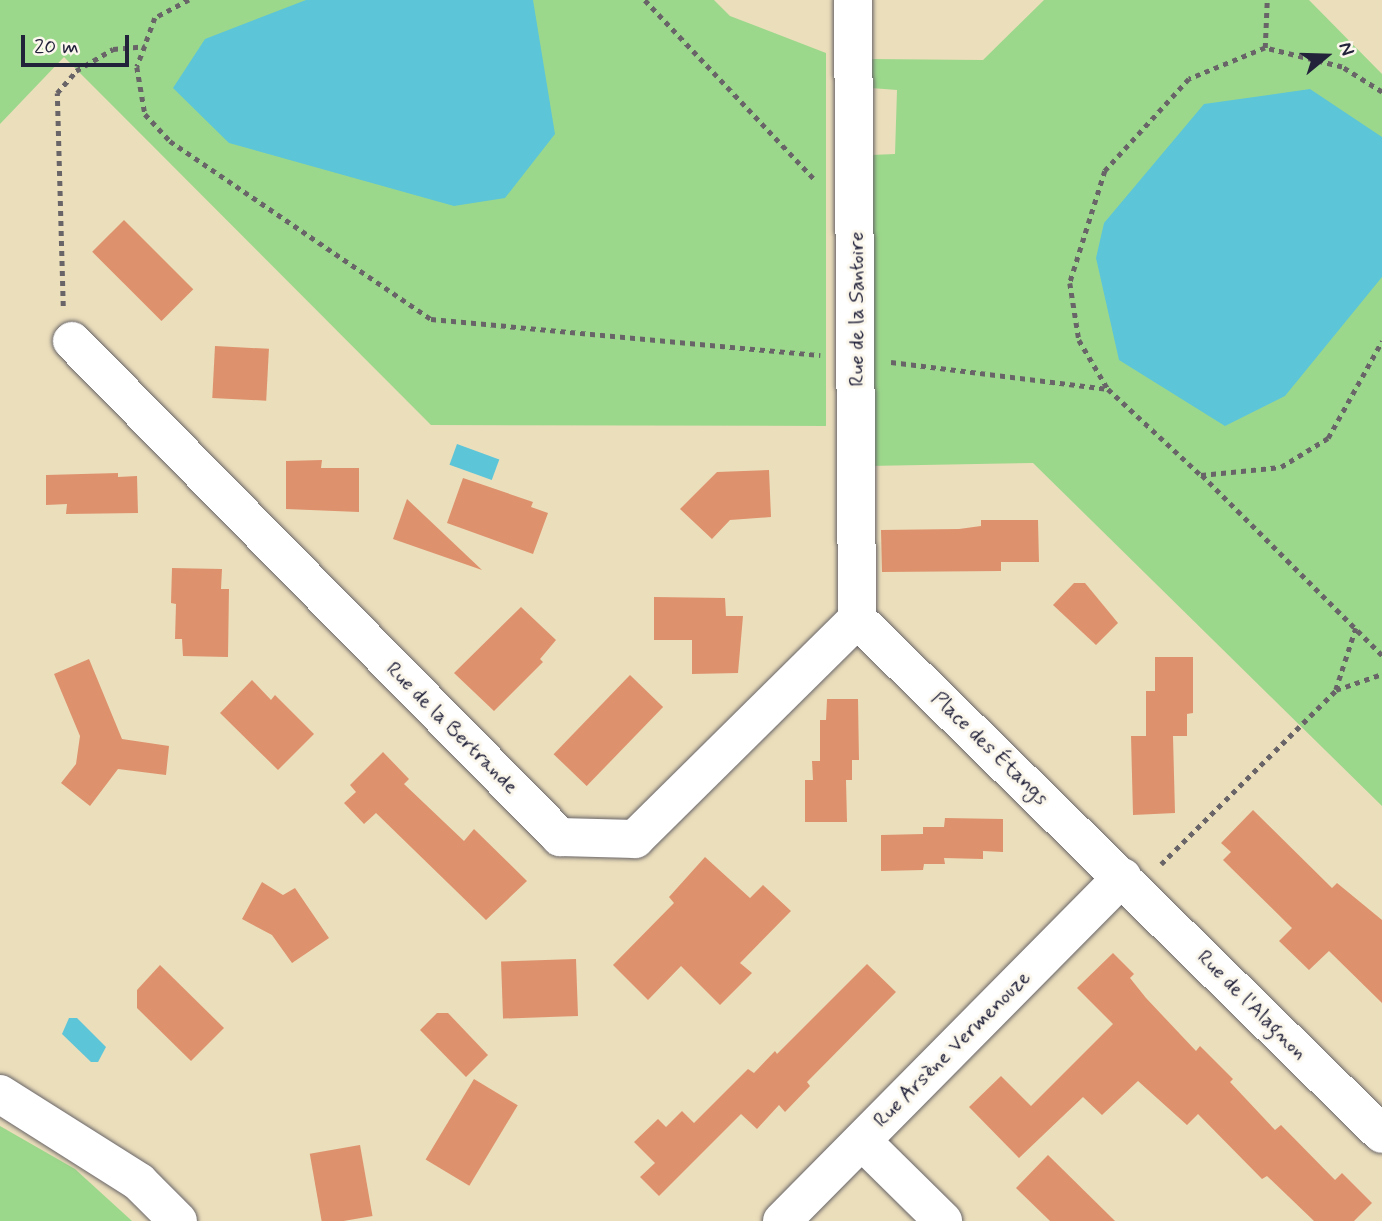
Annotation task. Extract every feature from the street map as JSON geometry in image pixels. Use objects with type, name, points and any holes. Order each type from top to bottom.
[{"type":"street","name":"Rue de la Santoire","points":[[853,0],[857,225],[857,619]]},
{"type":"street","name":"Rue de la Bertrande","points":[[72,341],[560,837],[635,839],[857,619]]},
{"type":"street","name":"Place des Étangs","points":[[857,619],[1129,883]]},
{"type":"street","name":"Rue de l'Alagnon","points":[[1129,883],[1382,1133]]},
{"type":"street","name":"Rue Arsène Vermenouze","points":[[782,1221],[1129,883]]},
{"type":"street","points":[[0,1094],[139,1182],[178,1221]]},
{"type":"street","points":[[862,1141],[943,1221]]},
{"type":"path","points":[[189,0],[155,18],[137,67],[145,114],[170,141],[431,319],[857,358],[1108,389]]},
{"type":"path","points":[[645,0],[857,225]]},
{"type":"path","points":[[1265,48],[1267,0]]},
{"type":"path","points":[[72,341],[61,295],[57,93],[76,71],[113,49],[145,46]]},
{"type":"path","points":[[1382,92],[1342,66],[1265,48],[1189,79],[1105,171],[1070,283],[1079,340],[1108,389],[1201,475],[1382,654]]},
{"type":"path","points":[[1201,475],[1281,467],[1328,438],[1382,341]]},
{"type":"path","points":[[1336,690],[1356,628]]},
{"type":"path","points":[[1129,883],[1336,690],[1382,674]]},
{"type":"green space","points":[[0,0],[714,0],[730,16],[826,53],[826,426],[431,425],[64,57],[0,124]]},
{"type":"green space","points":[[1044,0],[1309,0],[1382,74],[1382,806],[1033,463],[868,466],[871,155],[895,154],[897,90],[871,88],[872,59],[983,60]]},
{"type":"green space","points":[[0,1126],[75,1169],[132,1221],[0,1221]]},
{"type":"water","points":[[306,0],[533,0],[555,134],[505,198],[454,206],[229,143],[173,88],[205,39]]},
{"type":"water","points":[[1310,89],[1382,137],[1382,277],[1285,396],[1225,426],[1119,360],[1096,258],[1104,223],[1204,104]]},
{"type":"water","points":[[457,444],[499,459],[492,480],[449,465]]},
{"type":"water","points":[[69,1018],[77,1018],[106,1047],[98,1062],[91,1062],[62,1034]]},
{"type":"building","points":[[124,220],[193,289],[161,321],[92,252]]},
{"type":"building","points":[[215,346],[269,349],[266,401],[212,398]]},
{"type":"building","points":[[322,460],[321,468],[359,468],[359,512],[286,509],[286,461]]},
{"type":"building","points":[[769,470],[771,517],[730,520],[712,539],[680,509],[717,472]]},
{"type":"building","points":[[118,473],[118,477],[137,476],[138,513],[66,514],[67,504],[46,505],[46,475]]},
{"type":"building","points":[[463,478],[533,502],[531,507],[548,513],[533,554],[447,523]]},
{"type":"building","points":[[407,499],[482,570],[393,539]]},
{"type":"building","points":[[981,520],[1038,520],[1039,562],[1001,562],[1001,571],[882,572],[881,530],[959,529],[981,526]]},
{"type":"building","points":[[172,568],[222,569],[221,589],[229,589],[228,657],[183,656],[182,639],[175,639],[176,604],[171,603]]},
{"type":"building","points":[[1074,583],[1085,583],[1118,623],[1096,645],[1053,605]]},
{"type":"building","points":[[654,597],[725,598],[726,616],[743,616],[738,673],[692,674],[692,640],[654,640]]},
{"type":"building","points":[[521,607],[556,640],[540,659],[543,662],[494,711],[454,673]]},
{"type":"building","points":[[1155,657],[1193,657],[1193,713],[1187,714],[1187,736],[1173,736],[1175,813],[1133,815],[1131,736],[1146,736],[1146,691],[1155,691]]},
{"type":"building","points":[[89,659],[122,739],[169,746],[166,775],[118,769],[90,806],[61,783],[76,764],[80,736],[54,674]]},
{"type":"building","points":[[630,675],[663,707],[587,786],[554,754]]},
{"type":"building","points":[[252,680],[271,700],[275,695],[314,734],[278,770],[220,713]]},
{"type":"building","points":[[827,699],[858,699],[859,760],[852,760],[852,780],[846,780],[847,822],[805,822],[805,780],[813,780],[812,761],[820,761],[820,720],[826,720]]},
{"type":"building","points":[[383,752],[409,779],[404,784],[464,841],[474,829],[527,881],[486,920],[376,813],[364,824],[344,803],[356,792],[350,785]]},
{"type":"building","points":[[1253,810],[1332,888],[1337,883],[1382,920],[1382,1003],[1329,951],[1309,970],[1279,941],[1292,928],[1223,860],[1231,852],[1221,843]]},
{"type":"building","points":[[945,818],[1003,819],[1003,852],[983,851],[983,859],[944,858],[945,864],[924,864],[923,870],[881,871],[881,835],[923,834],[923,827],[944,827]]},
{"type":"building","points":[[705,857],[750,898],[763,885],[791,911],[740,963],[752,973],[720,1005],[681,966],[648,1000],[613,965],[674,903],[669,897]]},
{"type":"building","points":[[262,882],[283,895],[295,888],[329,938],[292,963],[272,935],[242,919]]},
{"type":"building","points":[[1113,953],[1134,974],[1130,978],[1146,998],[1196,1051],[1200,1046],[1233,1079],[1230,1082],[1275,1130],[1281,1125],[1335,1180],[1342,1173],[1372,1203],[1354,1221],[1314,1221],[1267,1176],[1262,1179],[1198,1114],[1187,1125],[1138,1081],[1102,1115],[1083,1097],[1019,1158],[969,1107],[1001,1076],[1031,1106],[1113,1024],[1077,988]]},
{"type":"building","points":[[576,959],[578,1016],[503,1019],[501,962]]},
{"type":"building","points":[[867,964],[896,992],[807,1082],[810,1086],[785,1112],[779,1105],[757,1129],[741,1114],[659,1196],[640,1177],[655,1163],[634,1142],[658,1119],[666,1127],[682,1111],[694,1123],[748,1069],[754,1073],[775,1051],[777,1054]]},
{"type":"building","points":[[160,965],[224,1028],[191,1061],[137,1008],[137,990]]},
{"type":"building","points":[[437,1013],[448,1013],[488,1055],[466,1077],[420,1030]]},
{"type":"building","points":[[474,1079],[518,1105],[469,1186],[426,1160]]},
{"type":"building","points":[[360,1145],[373,1216],[344,1221],[322,1221],[310,1154]]},
{"type":"building","points":[[1048,1155],[1115,1221],[1050,1221],[1016,1188]]}]
